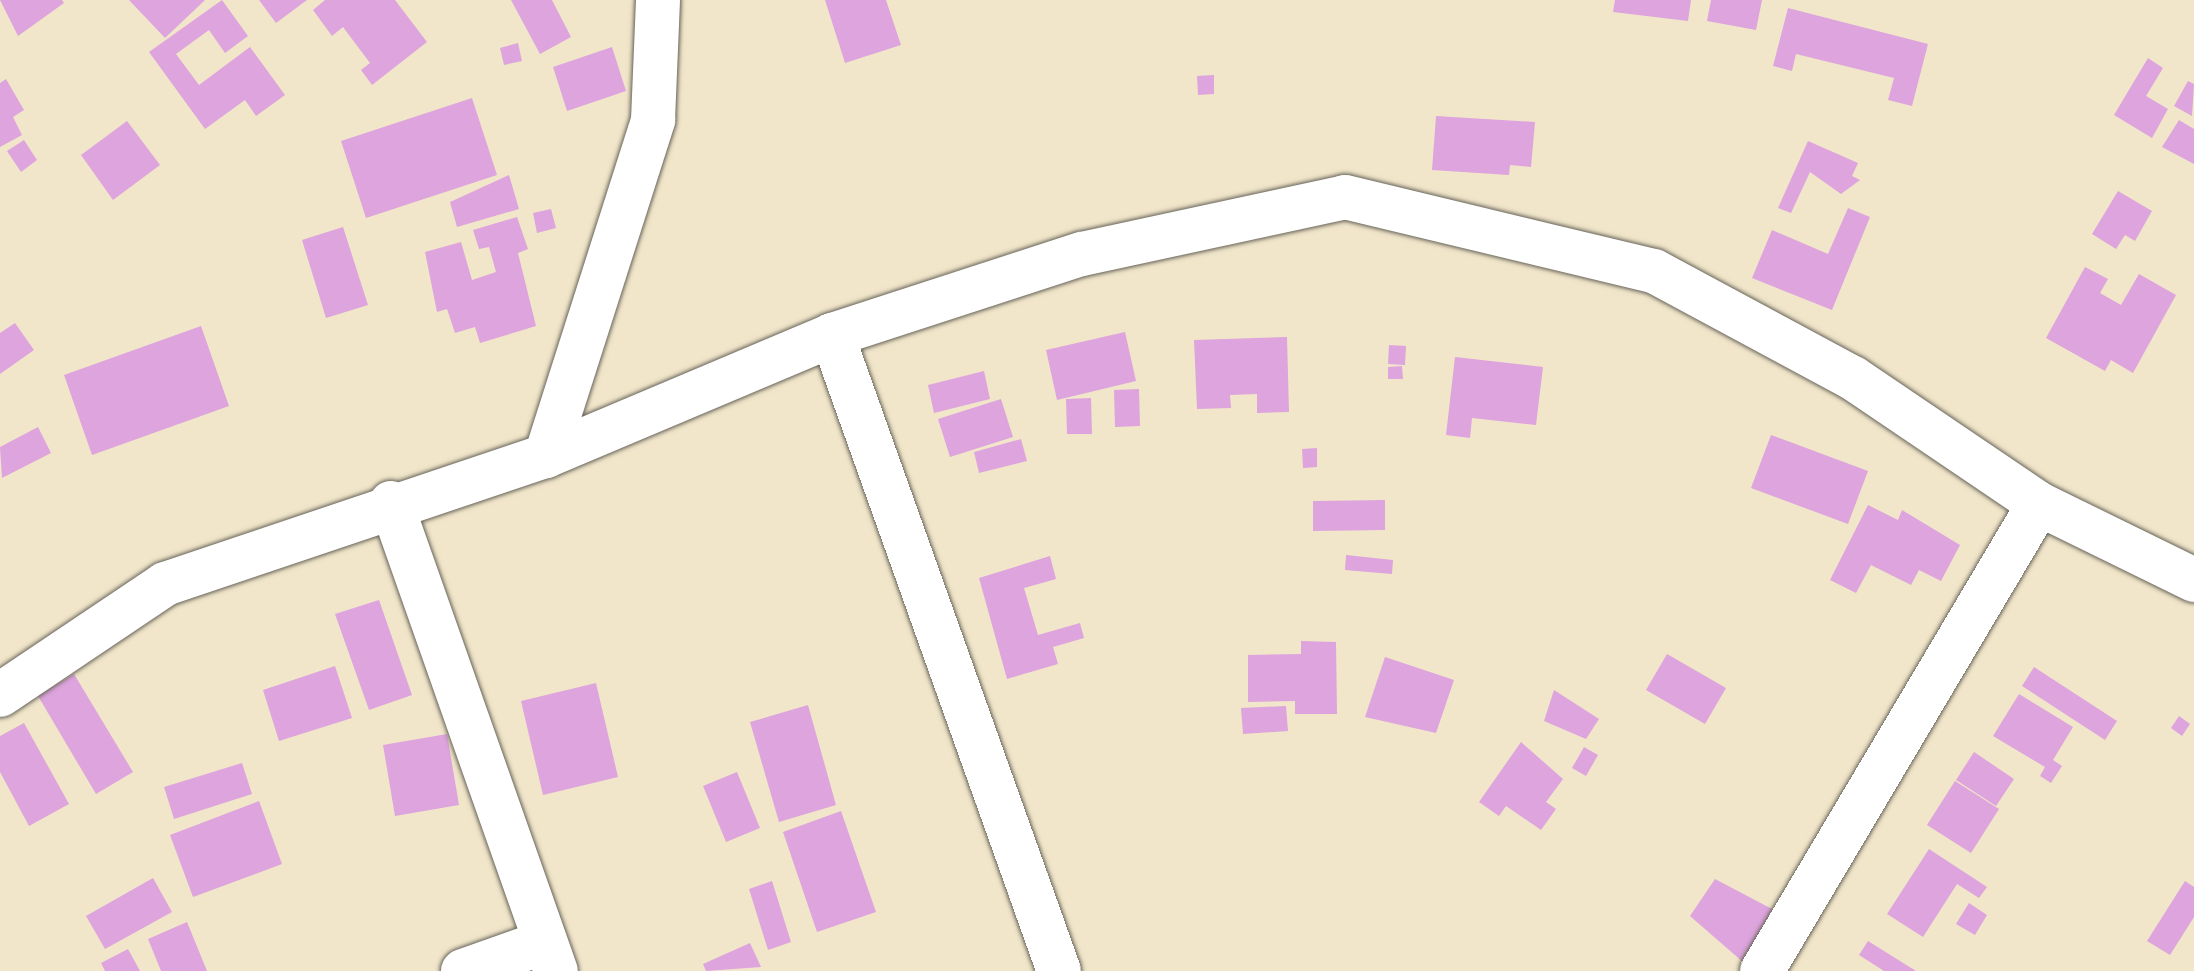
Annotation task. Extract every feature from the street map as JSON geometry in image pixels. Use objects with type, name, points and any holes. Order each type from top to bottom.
[{"type":"street","points":[[546,456],[653,120],[658,0]]},
{"type":"street","points":[[0,695],[165,584],[391,503],[546,456],[832,335],[1082,254],[1345,197],[1654,271],[1853,378],[2039,504],[2194,580]]},
{"type":"street","points":[[832,335],[1059,971]]},
{"type":"street","points":[[391,503],[550,956],[463,971]]},
{"type":"street","points":[[1762,971],[2039,504]]},
{"type":"building","points":[[0,0],[62,0],[64,3],[18,36]]},
{"type":"building","points":[[129,0],[205,0],[165,38]]},
{"type":"building","points":[[222,0],[248,36],[225,53],[209,30],[176,54],[199,85],[250,47],[285,95],[256,116],[245,100],[205,129],[149,52]]},
{"type":"building","points":[[259,0],[307,0],[276,23]]},
{"type":"building","points":[[325,0],[395,0],[427,42],[372,85],[361,70],[370,63],[343,27],[332,36],[313,10]]},
{"type":"building","points":[[511,0],[552,0],[571,37],[540,54]]},
{"type":"building","points":[[825,0],[886,0],[901,45],[845,63]]},
{"type":"building","points":[[1615,0],[1691,0],[1688,21],[1613,12]]},
{"type":"building","points":[[1711,0],[1762,0],[1756,30],[1707,21]]},
{"type":"building","points":[[1788,8],[1928,44],[1912,106],[1888,100],[1894,78],[1796,54],[1792,71],[1773,66]]},
{"type":"building","points":[[518,43],[522,61],[504,65],[500,48]]},
{"type":"building","points":[[612,47],[626,91],[567,111],[553,67]]},
{"type":"building","points":[[2148,58],[2163,68],[2146,96],[2168,109],[2152,138],[2114,115]]},
{"type":"building","points":[[1214,75],[1214,94],[1198,95],[1197,76]]},
{"type":"building","points":[[6,79],[24,110],[13,117],[22,135],[0,147],[0,83]]},
{"type":"building","points":[[2188,81],[2194,84],[2192,116],[2174,106]]},
{"type":"building","points":[[472,98],[497,175],[366,218],[341,141]]},
{"type":"building","points":[[1436,116],[1535,122],[1531,167],[1510,165],[1509,175],[1432,170]]},
{"type":"building","points":[[2179,120],[2194,129],[2194,164],[2162,147]]},
{"type":"building","points":[[127,121],[160,165],[113,200],[81,155]]},
{"type":"building","points":[[24,140],[37,160],[21,172],[7,151]]},
{"type":"building","points":[[1808,141],[1858,163],[1852,176],[1860,180],[1841,194],[1810,172],[1791,213],[1778,208]]},
{"type":"building","points":[[509,175],[519,209],[457,227],[450,202]]},
{"type":"building","points":[[2118,191],[2152,211],[2135,241],[2125,235],[2116,249],[2092,234]]},
{"type":"building","points":[[1848,208],[1870,217],[1832,310],[1752,278],[1772,230],[1828,254]]},
{"type":"building","points":[[551,209],[556,228],[537,233],[533,213]]},
{"type":"building","points":[[517,217],[528,249],[518,253],[536,326],[480,343],[475,327],[455,333],[447,309],[437,312],[425,252],[461,242],[472,280],[496,272],[489,247],[479,249],[473,230]]},
{"type":"building","points":[[343,227],[368,305],[326,318],[302,240]]},
{"type":"building","points":[[2085,267],[2108,279],[2100,293],[2121,305],[2139,274],[2176,295],[2133,373],[2111,360],[2105,371],[2046,338]]},
{"type":"building","points":[[15,323],[34,350],[0,374],[0,333]]},
{"type":"building","points":[[201,326],[229,406],[92,455],[64,375]]},
{"type":"building","points":[[1125,332],[1136,381],[1057,400],[1046,350]]},
{"type":"building","points":[[1287,337],[1289,412],[1257,413],[1257,394],[1230,395],[1231,408],[1197,409],[1194,340]]},
{"type":"building","points":[[1389,345],[1406,346],[1405,365],[1388,364]]},
{"type":"building","points":[[1455,357],[1543,367],[1536,425],[1472,418],[1470,438],[1446,435]]},
{"type":"building","points":[[1402,366],[1403,379],[1388,379],[1388,367]]},
{"type":"building","points":[[984,371],[990,399],[934,413],[928,385]]},
{"type":"building","points":[[1139,389],[1140,426],[1115,427],[1114,390]]},
{"type":"building","points":[[1091,398],[1092,434],[1067,434],[1066,399]]},
{"type":"building","points":[[1001,399],[1013,437],[950,457],[938,419]]},
{"type":"building","points":[[38,427],[51,453],[2,478],[0,447]]},
{"type":"building","points":[[1771,435],[1868,471],[1848,524],[1751,488]]},
{"type":"building","points":[[1021,439],[1027,461],[979,473],[974,452]]},
{"type":"building","points":[[1317,448],[1317,467],[1303,468],[1302,449]]},
{"type":"building","points":[[1385,500],[1385,530],[1313,531],[1313,501]]},
{"type":"building","points":[[1868,505],[1898,520],[1902,510],[1960,545],[1941,581],[1919,570],[1911,585],[1871,565],[1856,593],[1830,580]]},
{"type":"building","points":[[1346,555],[1393,560],[1392,574],[1345,570]]},
{"type":"building","points":[[1050,556],[1056,579],[1024,588],[1038,635],[1080,623],[1084,638],[1053,647],[1058,664],[1007,679],[979,578]]},
{"type":"building","points":[[379,600],[412,695],[369,710],[335,614]]},
{"type":"building","points":[[1301,641],[1336,642],[1337,714],[1295,714],[1295,701],[1248,702],[1248,655],[1301,654]]},
{"type":"building","points":[[1667,654],[1726,688],[1705,724],[1646,690]]},
{"type":"building","points":[[1385,657],[1454,680],[1436,733],[1365,717]]},
{"type":"building","points":[[335,666],[352,718],[279,741],[263,690]]},
{"type":"building","points":[[2034,667],[2117,721],[2105,740],[2022,686]]},
{"type":"building","points":[[74,674],[133,772],[96,794],[38,696]]},
{"type":"building","points":[[596,683],[618,777],[543,795],[521,701]]},
{"type":"building","points":[[1554,690],[1599,719],[1586,739],[1544,721]]},
{"type":"building","points":[[2019,694],[2073,727],[2053,760],[2062,766],[2051,783],[2040,776],[2045,767],[1993,736]]},
{"type":"building","points":[[808,705],[836,805],[779,822],[750,722]]},
{"type":"building","points":[[1286,706],[1288,731],[1243,734],[1241,708]]},
{"type":"building","points":[[2179,716],[2190,724],[2182,736],[2171,728]]},
{"type":"building","points":[[24,723],[69,804],[29,826],[0,772],[0,736]]},
{"type":"building","points":[[447,734],[459,805],[395,816],[383,745]]},
{"type":"building","points":[[1521,742],[1563,779],[1546,802],[1556,809],[1541,830],[1506,806],[1499,816],[1479,802]]},
{"type":"building","points":[[1584,747],[1598,755],[1586,776],[1572,768]]},
{"type":"building","points":[[1974,752],[2014,779],[1996,806],[1956,780]]},
{"type":"building","points":[[242,763],[252,794],[174,819],[164,787]]},
{"type":"building","points":[[737,772],[760,828],[726,842],[703,786]]},
{"type":"building","points":[[1955,781],[1999,809],[1971,853],[1927,825]]},
{"type":"building","points":[[259,801],[282,864],[193,897],[170,835]]},
{"type":"building","points":[[841,811],[876,912],[817,932],[783,832]]},
{"type":"building","points":[[1929,849],[1987,887],[1979,898],[1957,884],[1923,937],[1887,914]]},
{"type":"building","points":[[153,878],[172,912],[105,949],[86,916]]},
{"type":"building","points":[[1715,879],[1787,917],[1751,969],[1690,916]]},
{"type":"building","points":[[772,881],[791,942],[768,950],[749,889]]},
{"type":"building","points":[[2185,881],[2194,887],[2194,917],[2170,955],[2147,941]]},
{"type":"building","points":[[1969,903],[1987,915],[1975,935],[1956,924]]},
{"type":"building","points":[[187,922],[207,971],[161,971],[148,939]]},
{"type":"building","points":[[1868,941],[1916,971],[1884,971],[1859,955]]},
{"type":"building","points":[[750,943],[761,967],[706,971],[703,964]]},
{"type":"building","points":[[128,949],[140,971],[105,971],[101,963]]}]
